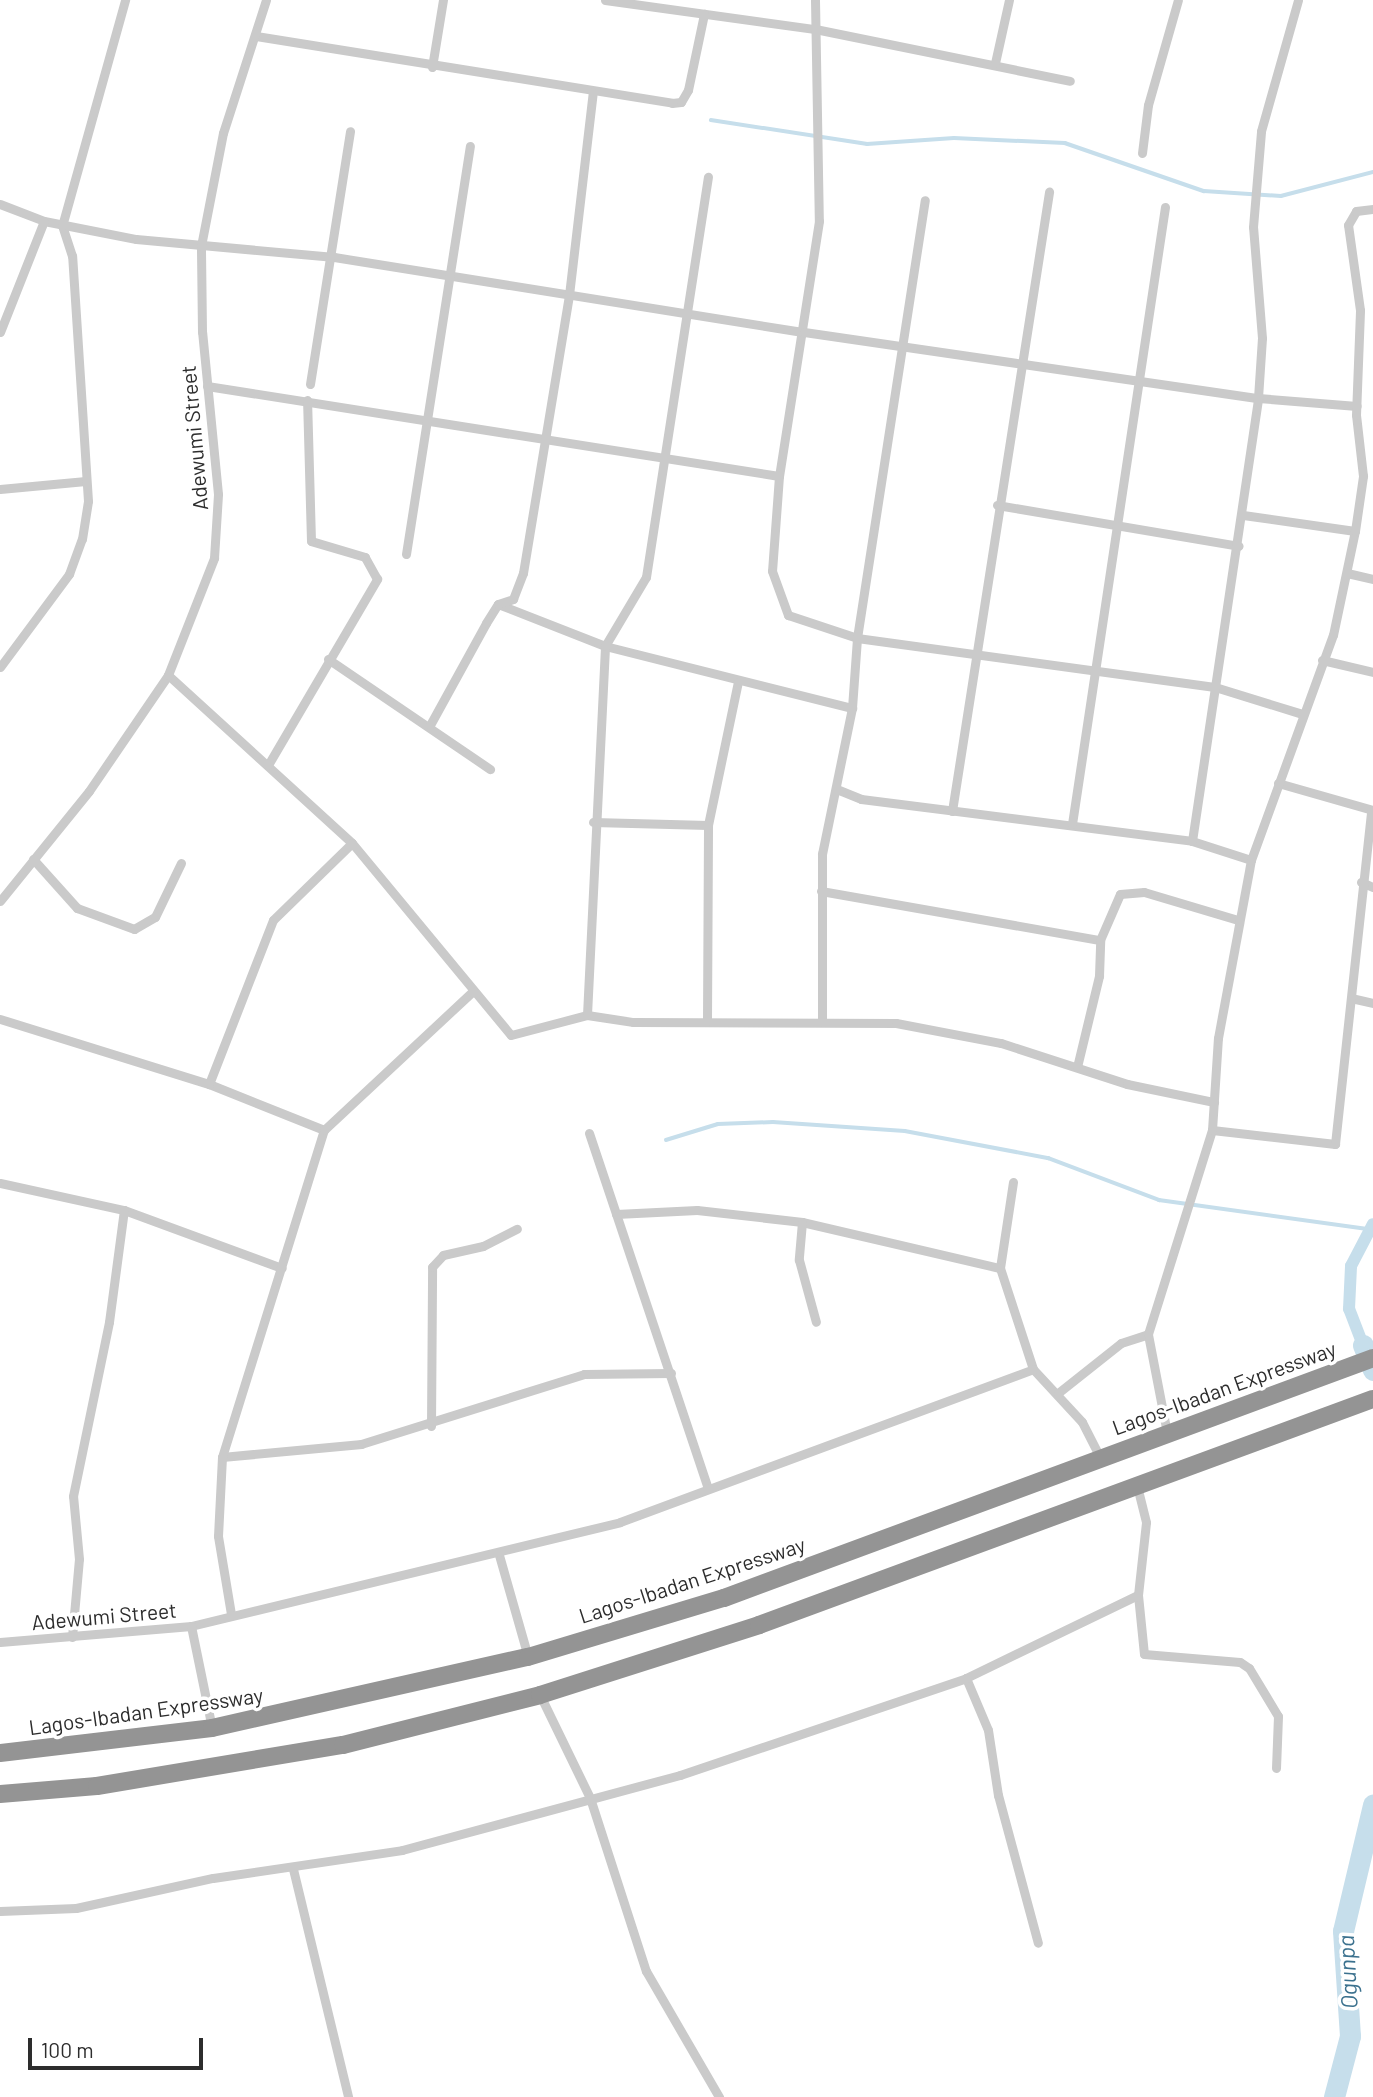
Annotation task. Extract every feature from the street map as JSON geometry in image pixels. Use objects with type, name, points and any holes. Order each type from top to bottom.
[{"type":"highway","name":"Lagos-Ibadan Expressway","points":[[0,1753],[212,1728],[528,1657],[724,1598],[1373,1358]]},
{"type":"highway","points":[[0,1794],[97,1786],[343,1745],[540,1695],[759,1625],[1373,1399]]},
{"type":"street","points":[[0,667],[69,574],[82,539],[86,481],[72,256],[62,226],[125,0]]},
{"type":"street","name":"Adewumi Street","points":[[0,901],[168,676],[191,628],[219,525],[207,386],[201,246],[223,133],[266,0]]},
{"type":"street","points":[[432,67],[443,0]]},
{"type":"street","points":[[815,0],[819,221],[779,476],[772,571],[780,601],[788,615],[857,638],[1215,687],[1302,715]]},
{"type":"street","points":[[995,63],[1009,0]]},
{"type":"street","points":[[1142,153],[1148,105],[1178,0]]},
{"type":"street","points":[[1192,841],[1239,546],[1258,398],[1254,194],[1261,131],[1297,0]]},
{"type":"street","points":[[611,1],[816,29],[995,63],[1070,81]]},
{"type":"street","points":[[256,36],[432,67],[593,92],[681,102],[704,14]]},
{"type":"street","points":[[430,725],[498,604],[513,598],[523,573],[569,295],[593,92]]},
{"type":"street","points":[[310,384],[334,257],[350,131]]},
{"type":"street","points":[[406,554],[470,146]]},
{"type":"street","points":[[587,1015],[593,822],[605,646],[646,577],[663,455],[691,314],[708,177]]},
{"type":"street","points":[[952,811],[1019,359],[1049,192]]},
{"type":"street","points":[[822,1021],[821,891],[827,824],[839,790],[852,708],[857,638],[925,200]]},
{"type":"street","points":[[0,204],[62,226],[201,246],[334,257],[803,332],[1019,359],[1258,398],[1357,406]]},
{"type":"street","points":[[1072,824],[1099,673],[1137,377],[1165,207]]},
{"type":"street","points":[[1167,1433],[1148,1334],[1212,1130],[1238,920],[1251,860],[1322,660],[1347,573],[1355,531],[1363,476],[1357,406],[1360,310],[1348,225],[1356,211],[1373,209]]},
{"type":"street","points":[[0,332],[44,221]]},
{"type":"street","points":[[207,386],[307,400],[544,442],[663,455],[779,476]]},
{"type":"street","points":[[268,765],[377,579],[365,557],[311,541],[307,400]]},
{"type":"street","points":[[0,489],[86,481]]},
{"type":"street","points":[[997,505],[1239,546]]},
{"type":"street","points":[[1243,514],[1355,531]]},
{"type":"street","points":[[1347,573],[1373,579]]},
{"type":"street","points":[[498,604],[605,646],[737,682],[852,708]]},
{"type":"street","points":[[328,659],[430,725],[490,769]]},
{"type":"street","points":[[1322,660],[1373,672]]},
{"type":"street","points":[[168,676],[352,843],[511,1035],[587,1015],[707,1021],[896,1023],[974,1037],[1214,1102]]},
{"type":"street","points":[[707,1021],[708,825],[737,682]]},
{"type":"street","points":[[1212,1130],[1335,1144],[1361,882],[1372,810],[1278,783]]},
{"type":"street","points":[[839,790],[952,811],[1192,841],[1251,860]]},
{"type":"street","points":[[593,822],[708,825]]},
{"type":"street","points":[[209,1084],[273,920],[352,843]]},
{"type":"street","points":[[33,859],[77,908],[134,929],[155,917],[181,863]]},
{"type":"street","points":[[1361,882],[1373,887]]},
{"type":"street","points":[[1077,1067],[1098,976],[1100,940],[1120,894],[1129,890],[1238,920]]},
{"type":"street","points":[[821,891],[1100,940]]},
{"type":"street","points":[[231,1614],[218,1536],[222,1457],[324,1130],[473,991]]},
{"type":"street","points":[[1351,998],[1373,1003]]},
{"type":"street","points":[[0,1018],[209,1084],[324,1130]]},
{"type":"street","points":[[589,1133],[708,1488]]},
{"type":"street","points":[[1013,1182],[1000,1268],[1033,1369],[1058,1393],[1100,1457]]},
{"type":"street","points":[[0,1183],[124,1210],[282,1268]]},
{"type":"street","points":[[72,1637],[79,1559],[74,1496],[110,1322],[124,1210]]},
{"type":"street","points":[[616,1214],[698,1210],[802,1222],[1000,1268]]},
{"type":"street","points":[[802,1222],[799,1260],[816,1322]]},
{"type":"street","points":[[431,1426],[432,1267],[443,1255],[483,1246],[517,1229]]},
{"type":"street","points":[[1058,1393],[1121,1343],[1148,1334]]},
{"type":"street","points":[[191,1626],[231,1614],[499,1555],[620,1522],[708,1488],[905,1422],[1033,1369]]},
{"type":"street","points":[[222,1457],[361,1444],[431,1426],[584,1374],[671,1373]]},
{"type":"street","points":[[1138,1487],[1146,1522],[1139,1595],[1144,1654],[1240,1662],[1249,1668],[1278,1716],[1276,1769]]},
{"type":"street","points":[[499,1555],[528,1657]]},
{"type":"street","points":[[0,1911],[76,1908],[402,1850],[680,1775],[966,1678],[1139,1595]]},
{"type":"street","name":"Adewumi Street","points":[[0,1642],[191,1626],[212,1728]]},
{"type":"street","points":[[966,1678],[988,1730],[998,1796],[1038,1942]]},
{"type":"street","points":[[540,1695],[590,1798],[646,1971],[719,2097]]},
{"type":"street","points":[[293,1869],[348,2097]]},
{"type":"waterway","points":[[711,120],[867,144],[954,138],[1065,143],[1204,191],[1281,196],[1373,172]]},
{"type":"waterway","points":[[666,1140],[718,1124],[773,1122],[905,1131],[1048,1158],[1159,1200],[1369,1229]]},
{"type":"waterway","name":"Ogunpa","points":[[1363,1345],[1349,1309],[1351,1266],[1373,1224]]},
{"type":"waterway","name":"Ogunpa","points":[[1363,1345],[1373,1370]]},
{"type":"waterway","name":"Ogunpa","points":[[1334,2097],[1350,2036],[1343,1931],[1373,1805]]}]
